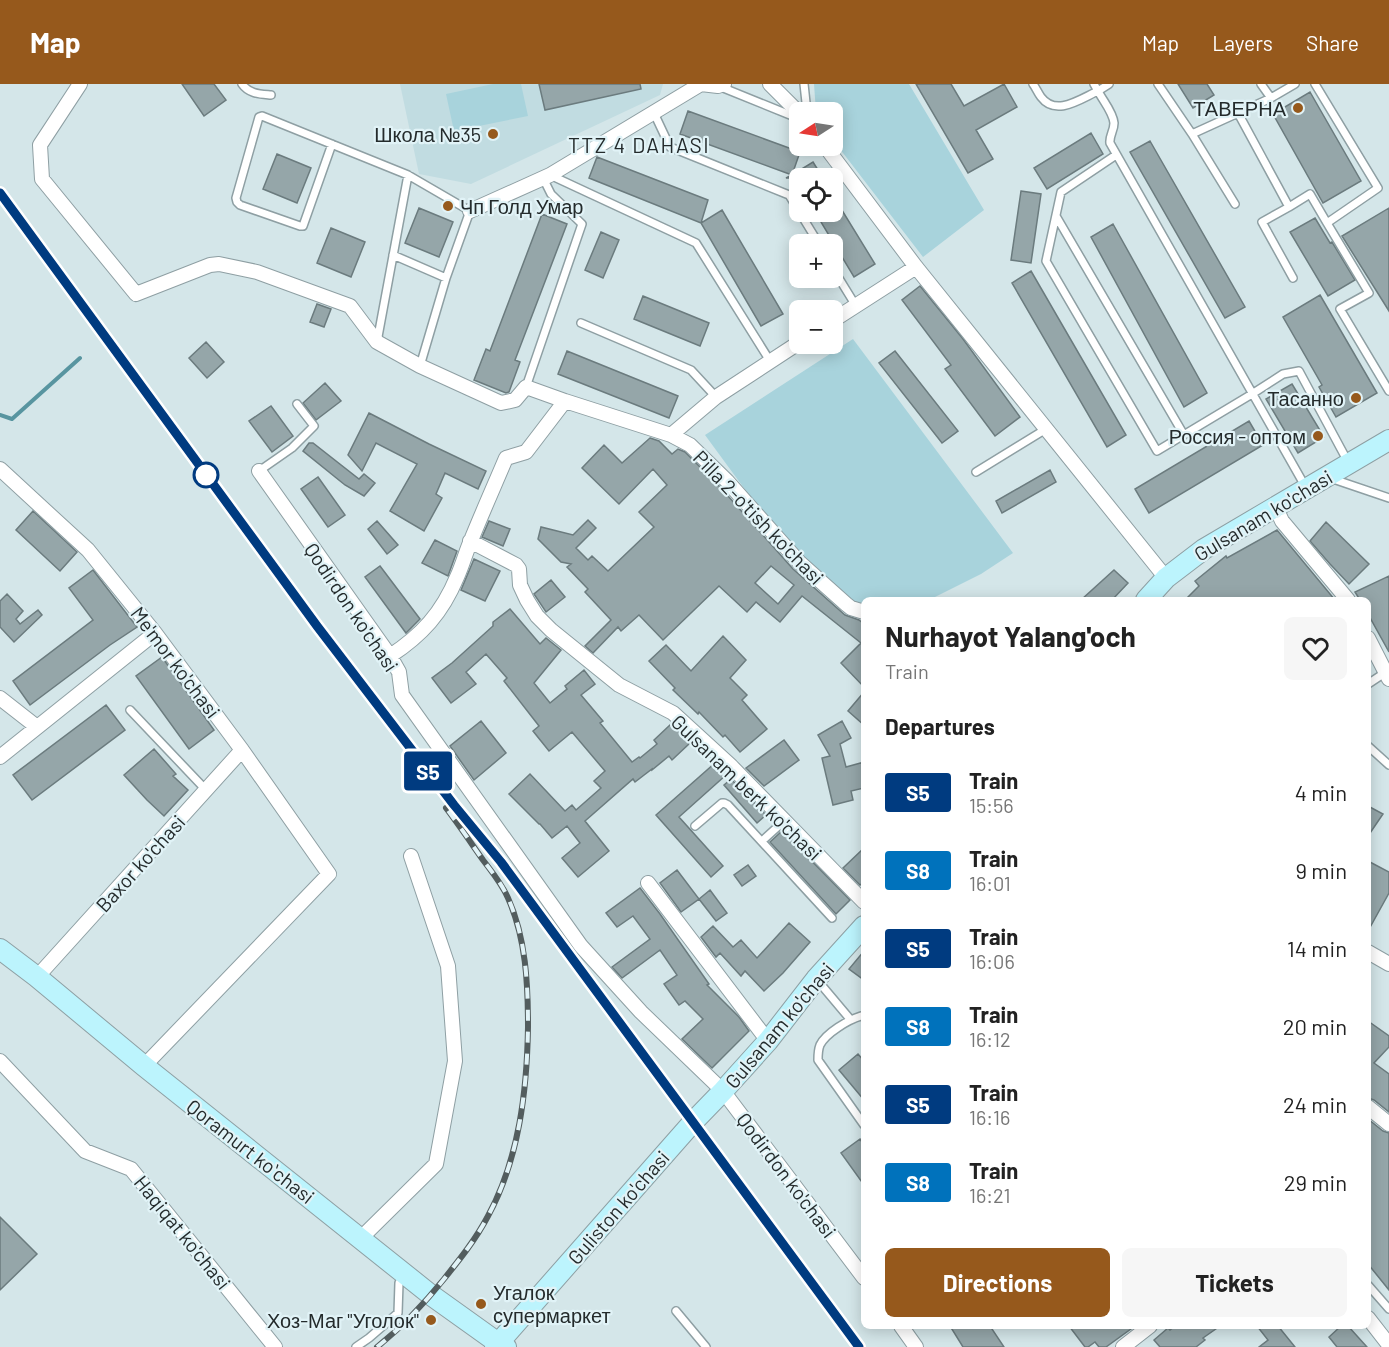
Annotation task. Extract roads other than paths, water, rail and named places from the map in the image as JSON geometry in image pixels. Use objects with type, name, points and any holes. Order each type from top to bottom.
[{"type":"main road","name":"Gulsanam ko'chasi","points":[[1149,597],[1166,578],[1204,549],[1389,440]]},
{"type":"main road","name":"Gulsanam ko'chasi","points":[[693,1122],[768,1041],[816,979],[861,929]]},
{"type":"main road","name":"Qoramurt koʻchasi","points":[[0,950],[37,977],[144,1066],[497,1346]]},
{"type":"main road","name":"Qoramurt koʻchasi","points":[[0,963],[424,1303],[497,1346]]},
{"type":"main road","name":"Guliston ko'chasi","points":[[497,1346],[693,1122]]},
{"type":"street","points":[[80,84],[40,145],[42,178],[136,294],[210,265],[219,264],[257,272],[350,306],[377,342],[420,366],[501,404],[515,400],[526,387]]},
{"type":"street","points":[[470,211],[547,176],[701,84],[721,85]]},
{"type":"street","points":[[770,84],[789,103]]},
{"type":"street","points":[[833,156],[916,267],[1166,578]]},
{"type":"street","points":[[843,314],[916,267]]},
{"type":"street","points":[[671,435],[716,397],[789,349]]},
{"type":"street","name":"Pilla 2-o'tish ko'chasi","points":[[526,387],[671,435],[690,445],[727,481],[799,562],[846,604],[861,611]]},
{"type":"street","points":[[390,656],[416,638],[449,595],[506,458],[526,452],[565,401]]},
{"type":"street","name":"Me'mor ko'chasi","points":[[0,469],[88,550],[155,633],[243,750],[329,874],[144,1066]]},
{"type":"street","name":"Qodirdon ko'chasi","points":[[259,471],[390,656],[399,672],[402,695],[581,946],[641,1012],[723,1091],[861,1274]]},
{"type":"street","points":[[1276,507],[1282,521],[1345,597]]},
{"type":"street","name":"Gulsanam berk ko'chasi","points":[[470,541],[516,565],[519,569],[520,585],[527,600],[537,616],[551,630],[619,685],[673,713],[732,766],[861,899]]},
{"type":"street","points":[[0,757],[155,633]]},
{"type":"street","points":[[1371,644],[1387,675]]},
{"type":"street","points":[[0,698],[37,727]]},
{"type":"street","name":"Baxor ko'chasi","points":[[37,977],[243,750]]},
{"type":"street","points":[[361,1238],[436,1164],[455,1061],[448,966],[411,856]]},
{"type":"street","points":[[648,883],[768,1041]]},
{"type":"street","points":[[1371,954],[1389,964]]},
{"type":"street","name":"Haqiqat ko'chasi","points":[[0,1061],[86,1151],[131,1169],[275,1347]]},
{"type":"street","points":[[1371,1109],[1389,1124]]},
{"type":"street","points":[[1371,1322],[1389,1345]]},
{"type":"street","points":[[908,1329],[916,1347]]},
{"type":"street","points":[[1123,1347],[1146,1329]]},
{"type":"lane","points":[[242,84],[252,93],[271,95]]},
{"type":"lane","points":[[804,84],[806,102]]},
{"type":"lane","points":[[1033,84],[1042,98],[1052,106],[1062,107],[1096,88],[1109,84]]},
{"type":"lane","points":[[1158,84],[1235,204]]},
{"type":"lane","points":[[1261,84],[1271,98]]},
{"type":"lane","points":[[1192,134],[1271,98],[1295,84]]},
{"type":"lane","points":[[1315,84],[1378,188],[1327,223]]},
{"type":"lane","points":[[721,85],[789,114]]},
{"type":"lane","points":[[1096,88],[1114,121],[1110,143],[1116,155],[1307,489]]},
{"type":"lane","points":[[654,113],[670,147],[789,195],[813,234]]},
{"type":"lane","points":[[1238,113],[1289,207]]},
{"type":"lane","points":[[332,144],[303,226],[237,202],[236,198],[259,117],[262,116],[332,144],[408,175],[470,211],[446,278],[420,366]]},
{"type":"lane","points":[[1116,155],[1061,192],[1046,261],[1157,451],[1282,374],[1299,371],[1349,464]]},
{"type":"lane","points":[[377,342],[408,175]]},
{"type":"lane","points":[[547,176],[696,243],[770,361]]},
{"type":"lane","points":[[526,387],[582,224],[551,194],[547,176]]},
{"type":"lane","points":[[1293,278],[1262,222],[1310,194],[1369,293],[1340,309],[1389,391]]},
{"type":"lane","points":[[1056,216],[1184,435]]},
{"type":"lane","points":[[393,255],[446,278]]},
{"type":"lane","points":[[843,285],[856,306]]},
{"type":"lane","points":[[581,323],[691,370],[716,397]]},
{"type":"lane","points":[[259,471],[292,448],[314,426],[297,404]]},
{"type":"lane","points":[[976,472],[1046,429]]},
{"type":"lane","points":[[1327,477],[1389,498]]},
{"type":"lane","points":[[1371,683],[1387,675]]},
{"type":"lane","points":[[130,710],[206,790]]},
{"type":"lane","points":[[1371,749],[1389,765]]},
{"type":"lane","points":[[695,826],[724,802],[832,918]]},
{"type":"lane","points":[[762,841],[784,821]]},
{"type":"lane","points":[[816,979],[850,1019]]},
{"type":"lane","points":[[861,1016],[850,1019],[824,1039],[818,1048],[818,1060],[861,1121]]},
{"type":"lane","points":[[356,1347],[398,1313],[399,1283]]},
{"type":"lane","points":[[1371,1289],[1389,1310]]},
{"type":"lane","points":[[676,1311],[706,1347]]},
{"type":"waterway","points":[[0,415],[12,419],[80,358]]},
{"type":"railway","points":[[0,193],[308,615],[501,862],[859,1347]]},
{"type":"railway","points":[[377,1347],[429,1297],[473,1241],[499,1194],[514,1148],[523,1100],[528,1011],[525,961],[519,929],[508,898],[497,878],[446,808]]},
{"type":"train","name":"S5","points":[[0,193],[317,626],[454,805],[501,862],[859,1347]]},
{"type":"place","name":"ТАВЕРНА","points":[[1298,108]]},
{"type":"place","name":"Школа №35","points":[[493,134]]},
{"type":"place","name":"Чп Голд Умар","points":[[448,206]]},
{"type":"place","name":"Тасанно","points":[[1356,398]]},
{"type":"place","name":"Россия - оптом","points":[[1318,436]]},
{"type":"place","name":"Угалок супермаркет","points":[[481,1304]]},
{"type":"place","name":"Хоз-Маг \"Уголок\"","points":[[431,1320]]},
{"type":"district","name":"TTZ 4 DAHASI","points":[[639,144]]}]
